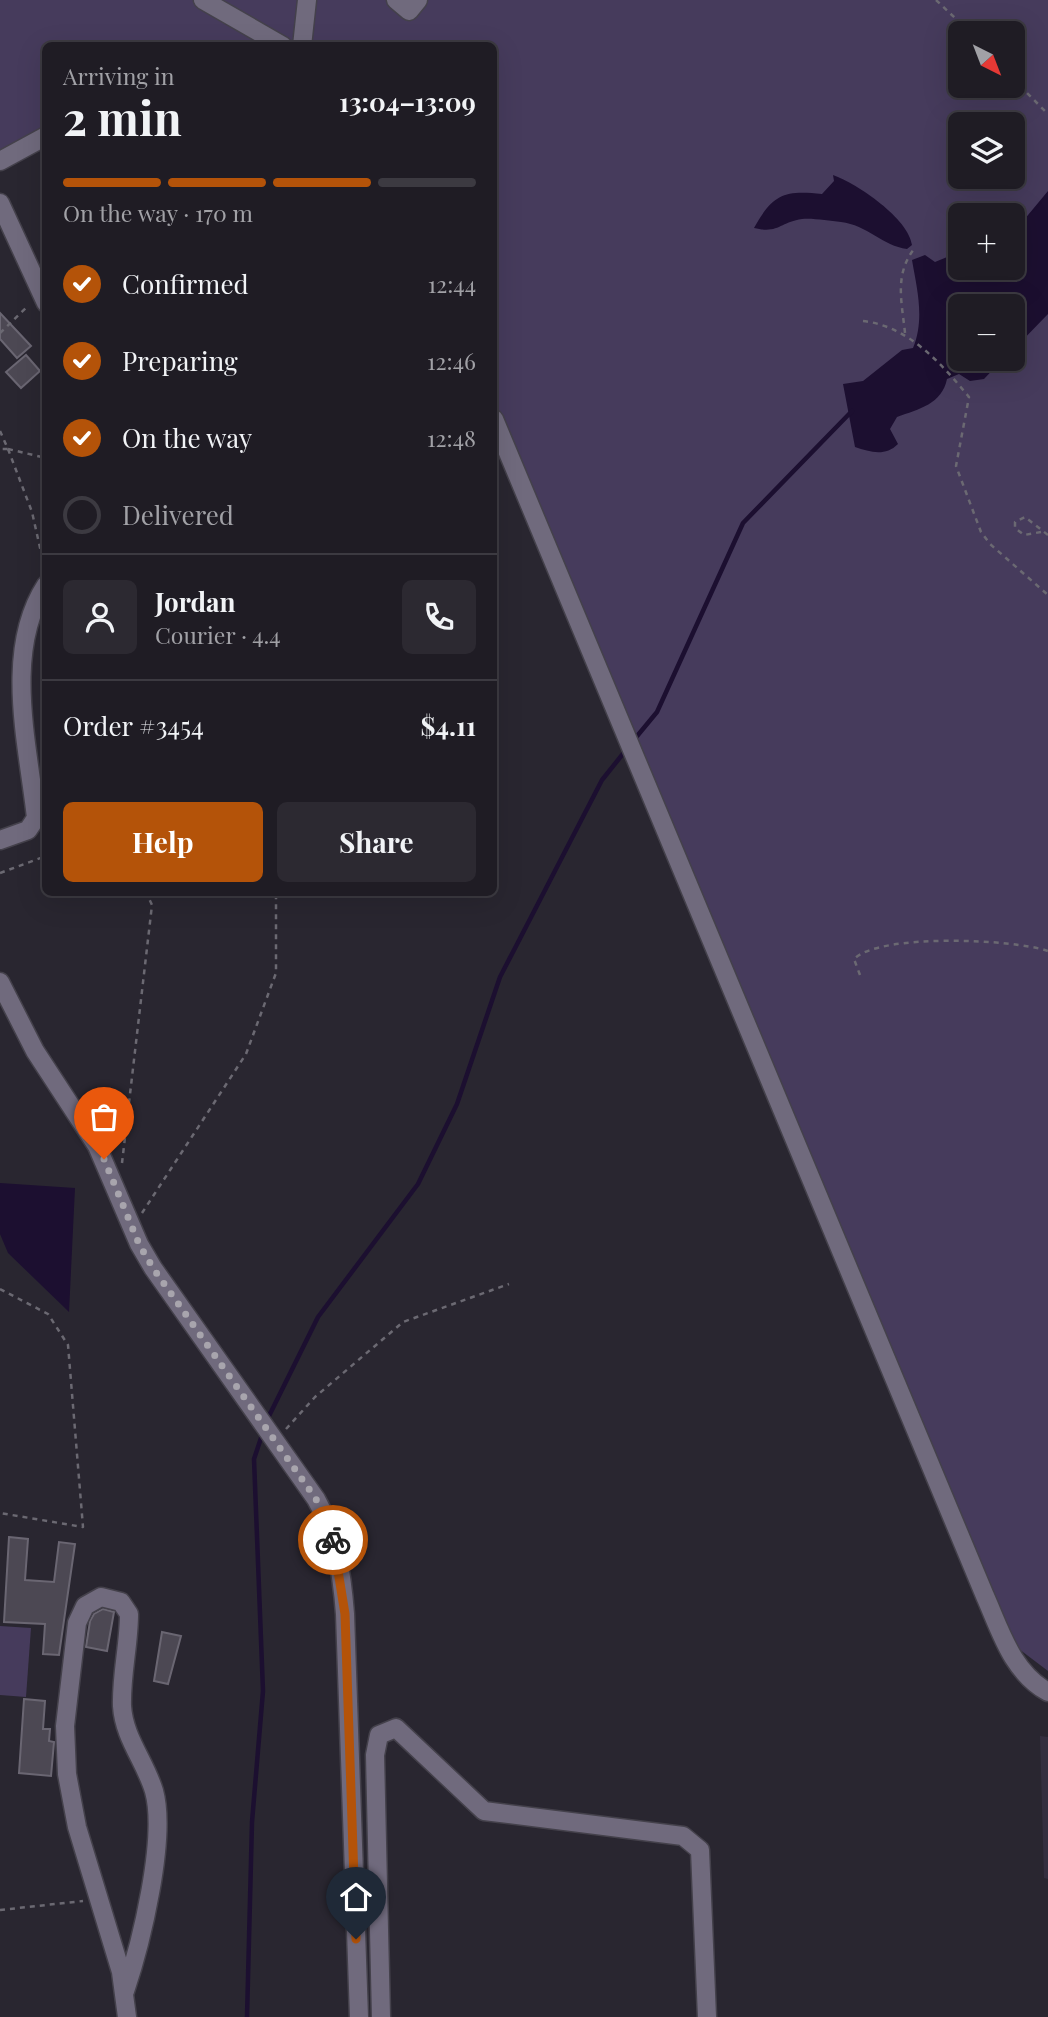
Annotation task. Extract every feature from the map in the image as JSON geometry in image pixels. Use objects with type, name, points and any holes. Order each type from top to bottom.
[{"type":"street","points":[[203,0],[276,42]]},
{"type":"street","points":[[302,42],[307,0]]},
{"type":"street","points":[[396,0],[409,11],[418,0]]},
{"type":"street","points":[[0,161],[42,137]]},
{"type":"street","points":[[0,203],[42,296]]},
{"type":"street","points":[[497,426],[985,1596],[1017,1665],[1031,1681],[1048,1692]]},
{"type":"street","points":[[0,840],[28,830],[36,818],[20,665],[29,621],[42,593]]},
{"type":"street","points":[[0,982],[35,1051],[97,1146],[132,1228],[153,1268],[325,1515],[343,1583],[359,2017]]},
{"type":"street","points":[[124,1991],[145,1923],[157,1818],[154,1792],[124,1721],[122,1704],[129,1614],[121,1602],[101,1597],[85,1606],[77,1623],[65,1726],[67,1774],[77,1827],[96,1899],[121,1972],[127,2017]]},
{"type":"street","points":[[381,2017],[375,1755],[379,1735],[396,1728],[484,1811],[683,1836],[696,1844],[700,1850],[707,2017]]},
{"type":"path","points":[[936,0],[958,21]]},
{"type":"path","points":[[1026,92],[1048,114]]},
{"type":"path","points":[[905,335],[901,279],[905,261],[914,250]]},
{"type":"path","points":[[0,334],[42,299]]},
{"type":"path","points":[[863,321],[877,323],[914,341],[968,397],[956,466],[981,532],[990,544],[1048,595]]},
{"type":"path","points":[[0,431],[32,512],[42,554]]},
{"type":"path","points":[[0,449],[42,457]]},
{"type":"path","points":[[1041,532],[1024,535],[1015,528],[1015,522],[1025,517],[1048,535]]},
{"type":"path","points":[[0,873],[42,857]]},
{"type":"path","points":[[122,1168],[152,905],[148,896]]},
{"type":"path","points":[[132,1228],[246,1054],[276,973],[276,896]]},
{"type":"path","points":[[860,975],[854,959],[860,953],[873,947],[915,941],[1026,946],[1048,951]]},
{"type":"path","points":[[267,1432],[315,1397],[403,1322],[509,1284]]},
{"type":"path","points":[[0,1289],[48,1314],[68,1345],[83,1527],[0,1513]]},
{"type":"path","points":[[0,1910],[96,1899]]},
{"type":"shaded area","points":[[0,0],[1048,0],[1048,1671],[1015,1646],[497,417],[497,42],[42,42],[42,133],[0,154]]},
{"type":"shaded area","points":[[833,175],[881,204],[902,224],[912,245],[907,249],[898,247],[859,227],[841,222],[802,219],[769,230],[754,228],[774,201],[789,194],[822,194],[834,181]]},
{"type":"shaded area","points":[[1048,191],[1048,314],[1025,338],[1025,294],[948,294],[948,371],[992,371],[984,379],[970,381],[959,374],[947,379],[935,400],[897,417],[890,429],[898,444],[888,451],[877,452],[855,447],[843,384],[863,381],[902,350],[913,348],[919,315],[912,260],[925,255],[935,262],[948,257],[948,280],[1025,280],[1025,219]]},
{"type":"shaded area","points":[[0,1183],[75,1188],[69,1312],[8,1253],[0,1234]]},
{"type":"shaded area","points":[[0,1626],[31,1628],[26,1697],[0,1695]]},
{"type":"shaded area","points":[[1040,1736],[1048,1737],[1048,1879],[1044,1878]]},
{"type":"building","points":[[0,313],[31,346],[17,358],[0,339]]},
{"type":"building","points":[[26,355],[40,371],[21,388],[6,372]]},
{"type":"building","points":[[9,1537],[28,1539],[25,1580],[54,1582],[59,1542],[75,1544],[59,1655],[43,1654],[45,1624],[4,1622]]},
{"type":"building","points":[[103,1609],[114,1612],[107,1651],[86,1647],[90,1621],[94,1614]]},
{"type":"building","points":[[162,1632],[181,1636],[168,1684],[154,1681]]},
{"type":"building","points":[[24,1699],[45,1701],[43,1729],[50,1729],[49,1741],[54,1742],[51,1776],[19,1773]]},
{"type":"waterway","points":[[633,741],[657,712],[743,523],[852,411]]},
{"type":"waterway","points":[[267,1420],[318,1317],[418,1184],[457,1104],[500,977],[602,780],[626,750]]},
{"type":"waterway","points":[[247,2017],[252,1822],[263,1691],[254,1459],[263,1432]]},
{"type":"way so far","points":[[104,1159],[139,1244],[153,1268],[197,1335],[316,1499],[330,1527],[333,1540]]},
{"type":"route","points":[[333,1540],[343,1583],[345,1614],[356,1939]]}]
